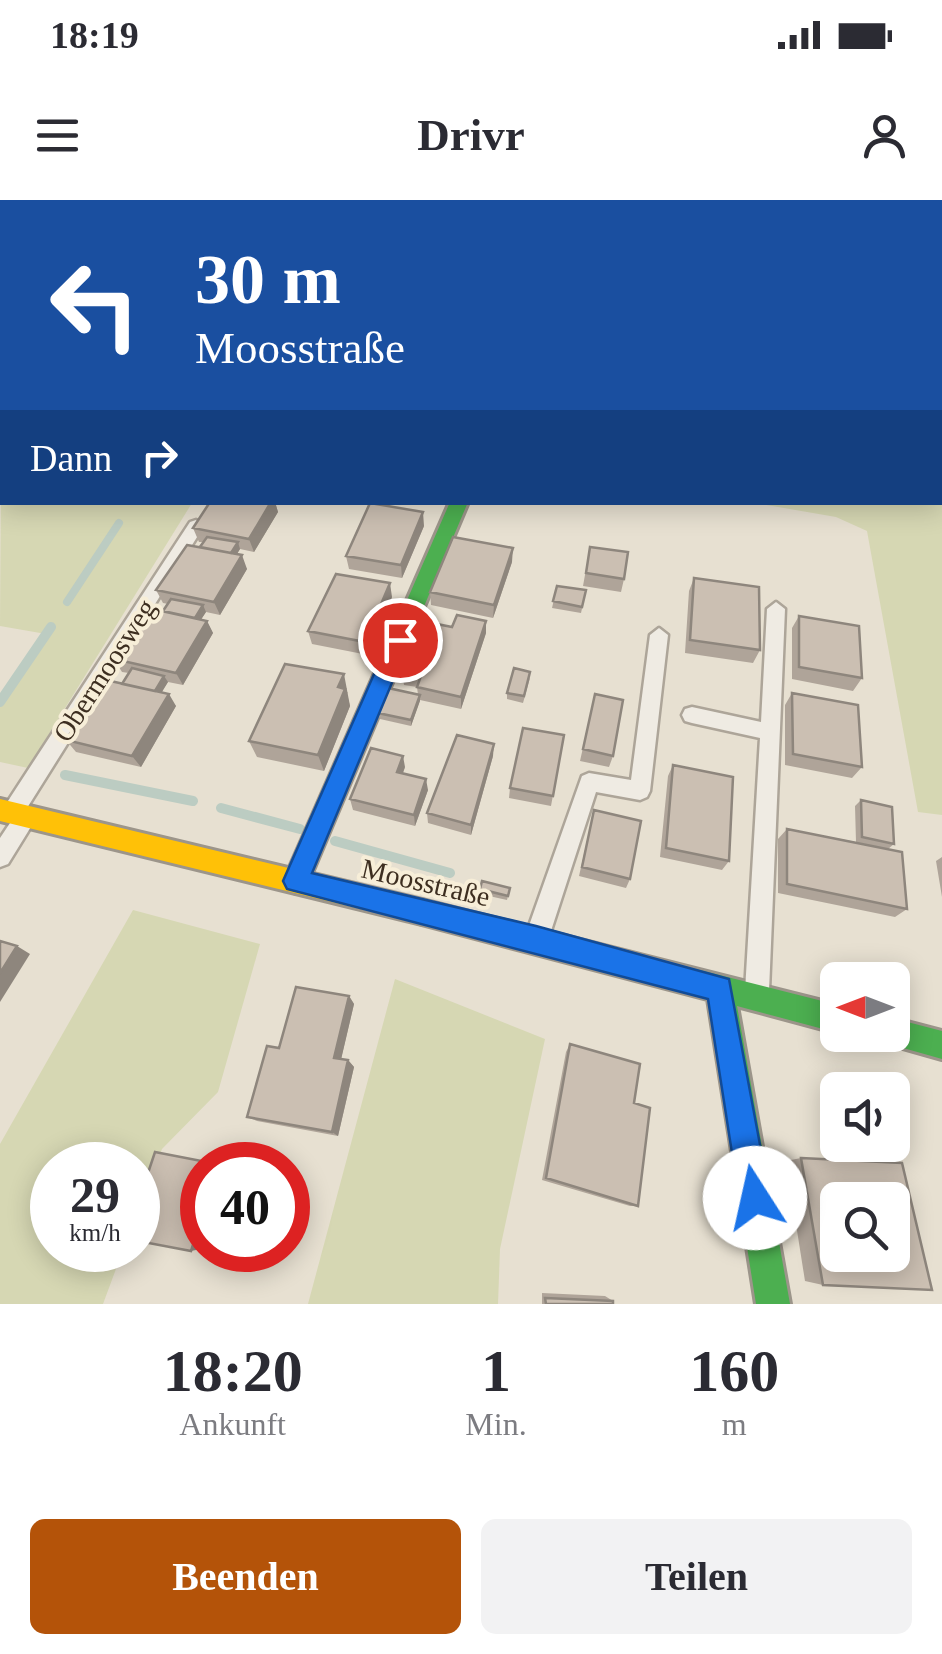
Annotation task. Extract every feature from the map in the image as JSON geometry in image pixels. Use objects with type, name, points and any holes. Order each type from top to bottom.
[{"type":"street","points":[[296,881],[458,505]]},
{"type":"street","name":"Moosstraße","points":[[13,812],[536,938],[820,1014]]},
{"type":"street","points":[[720,989],[773,1304]]},
{"type":"street","points":[[910,1037],[942,1045]]},
{"type":"lane","name":"Obermoosweg","points":[[0,857],[13,812],[196,526]]},
{"type":"lane","points":[[756,998],[776,609]]},
{"type":"lane","points":[[536,938],[589,782],[640,791],[659,635]]},
{"type":"lane","points":[[692,714],[769,732]]},
{"type":"green space","points":[[1,505],[191,505],[28,768],[0,762],[0,706],[46,634],[0,626]]},
{"type":"green space","points":[[767,505],[942,505],[942,815],[918,812],[867,531],[836,517]]},
{"type":"green space","points":[[133,910],[260,944],[218,1092],[160,1154],[160,1142],[30,1142],[30,1272],[115,1272],[103,1304],[0,1304],[0,1144]]},
{"type":"green space","points":[[395,979],[545,1039],[500,1249],[498,1304],[308,1304]]},
{"type":"building","points":[[208,505],[269,505],[249,539],[193,528]]},
{"type":"building","points":[[369,505],[423,512],[401,565],[346,556]]},
{"type":"building","points":[[207,537],[238,542],[231,553],[200,547]]},
{"type":"building","points":[[453,537],[513,548],[494,605],[430,592]]},
{"type":"building","points":[[187,545],[242,555],[214,602],[156,590]]},
{"type":"building","points":[[590,547],[628,552],[624,579],[586,573]]},
{"type":"building","points":[[336,574],[390,583],[365,642],[308,631]]},
{"type":"building","points":[[694,578],[759,587],[760,650],[690,640]]},
{"type":"building","points":[[557,586],[586,590],[582,607],[553,601]]},
{"type":"building","points":[[171,599],[203,605],[195,618],[163,611]]},
{"type":"building","points":[[148,608],[207,621],[176,673],[114,659]]},
{"type":"building","points":[[457,615],[486,621],[461,697],[417,687],[421,676],[402,672],[422,621],[452,627]]},
{"type":"building","points":[[799,616],[859,626],[862,678],[799,667]]},
{"type":"building","points":[[285,664],[344,674],[338,687],[345,689],[318,755],[249,741]]},
{"type":"building","points":[[132,668],[164,676],[155,691],[122,684]]},
{"type":"building","points":[[514,668],[530,672],[524,696],[507,693]]},
{"type":"building","points":[[106,680],[169,694],[132,756],[66,740]]},
{"type":"building","points":[[388,688],[420,695],[411,720],[378,713]]},
{"type":"building","points":[[792,693],[858,705],[862,767],[793,754]]},
{"type":"building","points":[[595,694],[623,700],[613,756],[583,749]]},
{"type":"building","points":[[523,728],[564,735],[553,796],[510,788]]},
{"type":"building","points":[[457,735],[494,744],[471,825],[427,813]]},
{"type":"building","points":[[371,748],[403,756],[397,772],[426,779],[414,815],[350,799]]},
{"type":"building","points":[[673,765],[733,777],[729,861],[666,848]]},
{"type":"building","points":[[861,800],[892,807],[894,844],[862,837]]},
{"type":"building","points":[[594,810],[641,821],[630,879],[582,867]]},
{"type":"building","points":[[787,829],[902,852],[907,909],[787,884]]},
{"type":"building","points":[[482,881],[510,888],[508,896],[480,889]]},
{"type":"building","points":[[0,941],[17,946],[0,973]]},
{"type":"building","points":[[296,987],[349,996],[334,1058],[348,1060],[332,1132],[247,1117],[267,1046],[279,1048]]},
{"type":"building","points":[[570,1044],[640,1064],[634,1103],[650,1108],[638,1206],[546,1178]]},
{"type":"building","points":[[160,1153],[180,1157],[180,1249],[160,1245]]},
{"type":"building","points":[[801,1158],[820,1162],[902,1163],[906,1182],[820,1182],[820,1268]]},
{"type":"building","points":[[910,1197],[932,1290],[823,1285],[821,1272],[910,1272]]},
{"type":"building","points":[[545,1298],[613,1301],[613,1304],[546,1304]]},
{"type":"waterway","points":[[67,602],[119,523]]},
{"type":"waterway","points":[[0,702],[51,627]]},
{"type":"waterway","points":[[65,775],[193,801]]},
{"type":"waterway","points":[[221,808],[300,829]]},
{"type":"waterway","points":[[335,841],[450,873]]},
{"type":"traffic: fast","points":[[296,881],[458,505]]},
{"type":"traffic: fast","points":[[422,912],[820,1014]]},
{"type":"traffic: fast","points":[[720,989],[773,1304]]},
{"type":"traffic: fast","points":[[910,1037],[942,1045]]},
{"type":"traffic: slow","points":[[0,810],[422,912]]},
{"type":"route","points":[[400,640],[296,881],[536,938],[720,989],[755,1198]]}]
